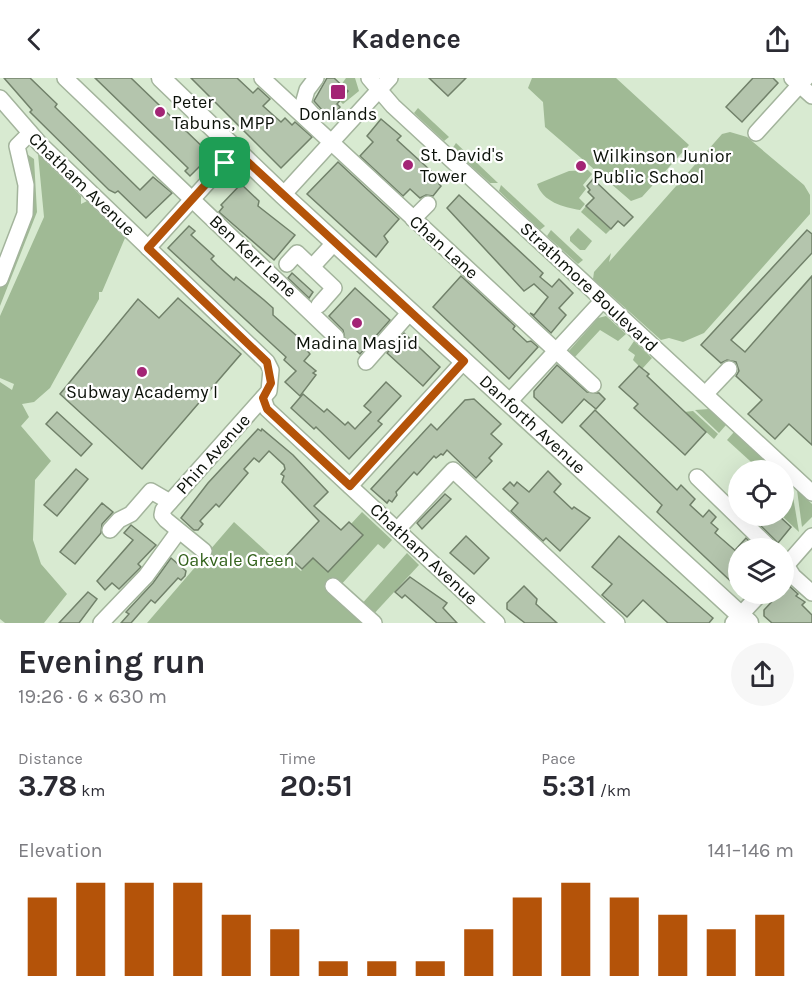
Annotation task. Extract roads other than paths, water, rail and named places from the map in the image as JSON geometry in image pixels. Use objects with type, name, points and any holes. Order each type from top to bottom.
[{"type":"main road","name":"Danforth Avenue","points":[[161,78],[334,243],[509,402],[741,620]]},
{"type":"street","name":"Ben Kerr Lane","points":[[64,78],[336,337]]},
{"type":"street","points":[[262,78],[334,140]]},
{"type":"street","points":[[316,78],[307,90],[303,106],[334,140]]},
{"type":"street","points":[[756,133],[799,80],[812,96]]},
{"type":"street","points":[[283,195],[334,140],[380,82]]},
{"type":"street","name":"Strathmore Boulevard","points":[[380,82],[393,106],[812,493]]},
{"type":"street","name":"Chatham Avenue","points":[[0,98],[30,134],[267,362],[271,383],[263,398],[267,409],[497,623]]},
{"type":"street","points":[[0,279],[25,214],[26,185],[17,146],[30,134]]},
{"type":"street","name":"Chan Lane","points":[[334,140],[413,219],[593,385]]},
{"type":"street","points":[[148,248],[236,151]]},
{"type":"street","points":[[413,219],[428,204]]},
{"type":"street","points":[[312,267],[334,243]]},
{"type":"street","points":[[287,264],[297,253],[334,288],[319,305]]},
{"type":"street","points":[[509,402],[603,300]]},
{"type":"street","points":[[366,362],[410,312]]},
{"type":"street","points":[[350,486],[464,361]]},
{"type":"street","points":[[711,388],[729,369]]},
{"type":"street","name":"Phin Avenue","points":[[166,506],[263,398]]},
{"type":"street","points":[[397,530],[453,470],[617,623]]},
{"type":"street","points":[[697,477],[760,538]]},
{"type":"street","points":[[110,530],[119,520],[131,514],[151,491],[166,506],[162,515],[178,532],[204,551]]},
{"type":"street","points":[[101,623],[146,576],[178,532]]},
{"type":"street","points":[[794,555],[812,536]]},
{"type":"street","points":[[794,577],[812,592]]},
{"type":"street","points":[[333,586],[374,623]]},
{"type":"street","points":[[741,620],[753,604]]},
{"type":"place","name":"Donlands","points":[[338,92]]},
{"type":"place","name":"Peter Tabuns, MPP","points":[[160,112]]},
{"type":"place","name":"St. David's Tower","points":[[408,165]]},
{"type":"place","name":"Wilkinson Junior Public School","points":[[581,166]]},
{"type":"place","name":"Madina Masjid","points":[[357,323]]},
{"type":"place","name":"Subway Academy I","points":[[142,372]]},
{"type":"park label","name":"Oakvale Green","points":[[236,560]]}]
